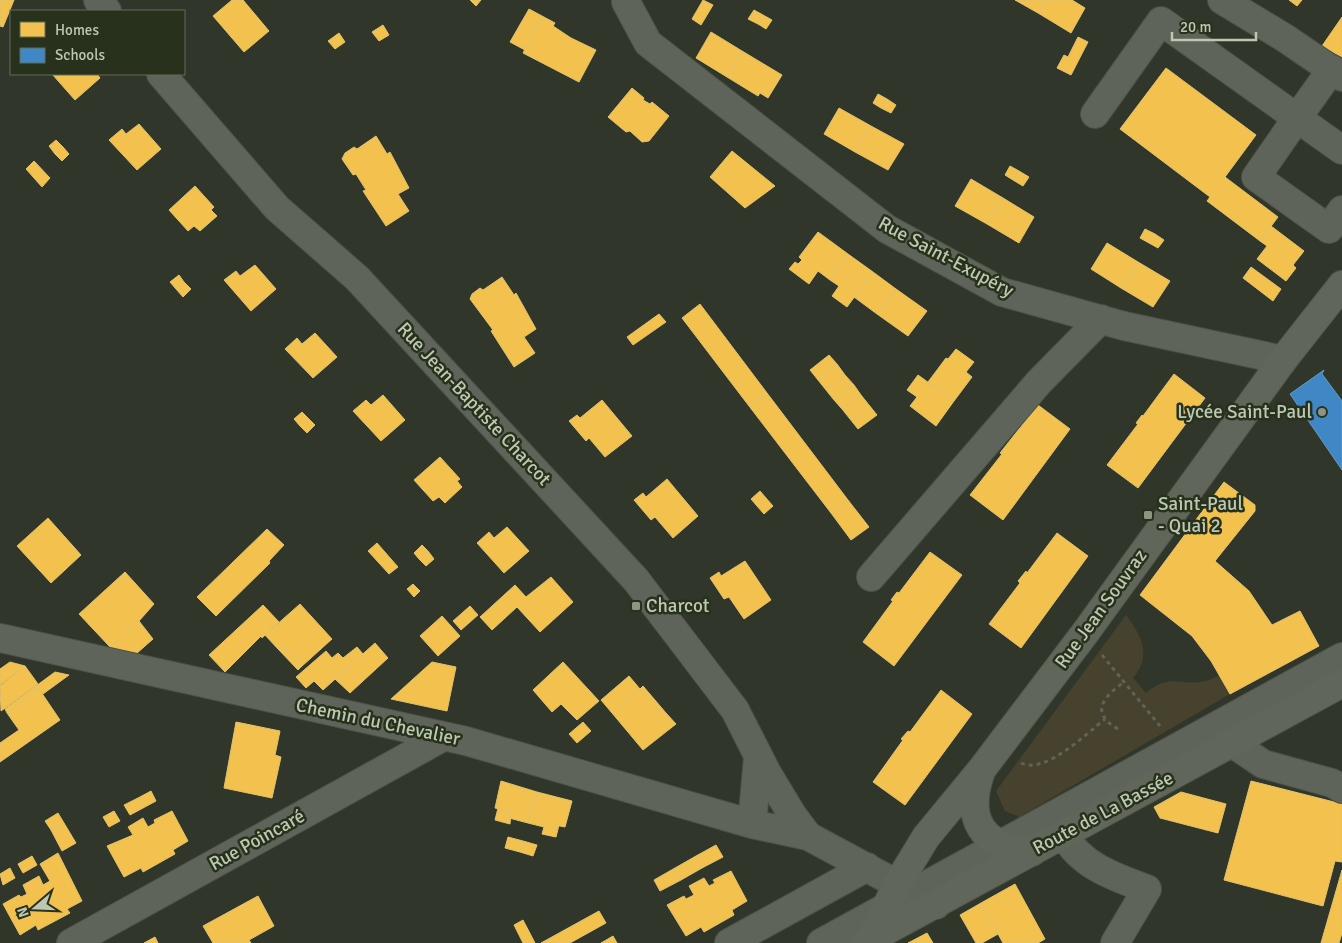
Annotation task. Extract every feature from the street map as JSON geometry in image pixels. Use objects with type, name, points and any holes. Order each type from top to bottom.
[{"type":"main road","name":"Rue Jean Souvraz","points":[[868,942],[886,908],[916,893],[942,815],[989,760],[1085,633],[1282,360],[1342,285]]},
{"type":"main road","name":"Route de La Bassée","points":[[868,942],[916,893],[1032,852],[1342,683]]},
{"type":"main road","points":[[989,760],[974,791],[976,819],[984,832],[1000,846],[1032,852]]},
{"type":"street","points":[[1222,0],[1337,73],[1297,118],[1256,177],[1329,228],[1342,210]]},
{"type":"street","name":"Rue Saint-Exupéry","points":[[626,2],[648,43],[887,229],[1002,292],[1101,319],[1282,360]]},
{"type":"street","points":[[1095,114],[1161,21],[1342,150]]},
{"type":"street","name":"Rue Jean-Baptiste Charcot","points":[[162,75],[276,208],[356,278],[636,580],[735,710],[758,758],[793,816],[808,836]]},
{"type":"street","points":[[871,577],[1039,382],[1101,319]]},
{"type":"street","name":"Chemin du Chevalier","points":[[0,638],[466,741],[752,824]]},
{"type":"street","points":[[916,893],[1342,657]]},
{"type":"street","name":"Rue Poincaré","points":[[71,943],[444,737]]},
{"type":"street","points":[[1232,743],[1263,764],[1332,783],[1342,789]]},
{"type":"street","points":[[752,824],[758,758]]},
{"type":"street","name":"Rue Jean-Baptiste Charcot","points":[[752,824],[808,836],[916,893]]},
{"type":"street","points":[[1064,835],[1072,850],[1086,861],[1108,875],[1147,889],[1115,943]]},
{"type":"street","points":[[729,943],[867,867]]},
{"type":"street","points":[[820,943],[886,908]]},
{"type":"path","points":[[1085,633],[1177,747]]},
{"type":"path","points":[[1118,728],[1105,719],[1102,711],[1102,702],[1107,694],[1124,682]]},
{"type":"path","points":[[989,760],[1025,765],[1050,761],[1105,719]]},
{"type":"shaded area","points":[[1126,615],[1137,631],[1143,646],[1142,662],[1133,678],[1146,693],[1162,683],[1207,681],[1220,675],[1230,694],[1019,817],[1005,811],[996,791]]},
{"type":"building: Homes","points":[[0,0],[14,0],[3,27],[0,26]]},
{"type":"building: Homes","points":[[232,0],[243,0],[269,31],[244,52],[213,16]]},
{"type":"building: Homes","points":[[470,0],[481,0],[476,6]]},
{"type":"building: Homes","points":[[703,0],[713,5],[701,25],[692,19]]},
{"type":"building: Homes","points":[[1015,0],[1046,0],[1038,13]]},
{"type":"building: Homes","points":[[1046,0],[1072,0],[1085,8],[1071,33],[1038,13]]},
{"type":"building: Homes","points":[[1289,0],[1302,0],[1297,6]]},
{"type":"building: Homes","points":[[529,9],[542,16],[525,50],[510,42]]},
{"type":"building: Homes","points":[[754,10],[763,15],[758,24],[748,19]]},
{"type":"building: Homes","points":[[763,15],[772,20],[766,29],[758,24]]},
{"type":"building: Homes","points":[[542,16],[555,23],[553,26],[571,38],[596,50],[579,82],[523,53]]},
{"type":"building: Homes","points":[[1342,17],[1342,57],[1322,46]]},
{"type":"building: Homes","points":[[383,25],[389,35],[379,41],[372,32]]},
{"type":"building: Homes","points":[[711,32],[742,51],[727,77],[696,58]]},
{"type":"building: Homes","points":[[339,33],[345,42],[335,49],[328,41]]},
{"type":"building: Homes","points":[[1078,37],[1088,42],[1071,75],[1057,68],[1064,55],[1068,57]]},
{"type":"building: Homes","points":[[742,51],[782,75],[768,98],[760,93],[758,96],[727,77]]},
{"type":"building: Homes","points":[[1166,68],[1256,135],[1225,177],[1278,217],[1260,241],[1207,201],[1210,197],[1120,129]]},
{"type":"building: Homes","points":[[53,75],[98,75],[100,78],[75,100]]},
{"type":"building: Homes","points":[[632,88],[644,98],[643,100],[650,104],[652,102],[669,116],[649,141],[642,142],[630,131],[626,132],[608,117]]},
{"type":"building: Homes","points":[[878,94],[887,99],[881,108],[873,103]]},
{"type":"building: Homes","points":[[887,99],[896,105],[891,113],[881,108]]},
{"type":"building: Homes","points":[[839,108],[871,126],[855,152],[824,134]]},
{"type":"building: Homes","points":[[139,124],[161,149],[137,170],[109,140],[122,129],[126,134]]},
{"type":"building: Homes","points":[[871,126],[904,144],[888,170],[855,152]]},
{"type":"building: Homes","points":[[376,136],[387,154],[390,152],[409,188],[398,194],[409,211],[386,226],[363,191],[366,190],[356,174],[353,175],[342,159],[345,153],[354,147],[357,149]]},
{"type":"building: Homes","points":[[56,140],[63,147],[55,154],[49,146]]},
{"type":"building: Homes","points":[[63,147],[69,154],[62,161],[55,154]]},
{"type":"building: Homes","points":[[732,151],[775,186],[745,208],[710,177]]},
{"type":"building: Homes","points":[[34,161],[50,178],[42,187],[26,169]]},
{"type":"building: Homes","points":[[1010,166],[1019,171],[1013,180],[1005,175]]},
{"type":"building: Homes","points":[[1019,171],[1029,177],[1023,186],[1013,180]]},
{"type":"building: Homes","points":[[971,179],[1003,198],[987,224],[955,206]]},
{"type":"building: Homes","points":[[195,186],[214,207],[211,210],[217,216],[200,231],[194,226],[188,231],[169,210]]},
{"type":"building: Homes","points":[[1003,198],[1034,217],[1019,243],[987,224]]},
{"type":"building: Homes","points":[[1271,226],[1304,251],[1293,265],[1296,268],[1286,281],[1257,259],[1267,246],[1260,241]]},
{"type":"building: Homes","points":[[1145,229],[1155,234],[1149,243],[1140,238]]},
{"type":"building: Homes","points":[[818,232],[848,254],[830,280],[818,271],[809,284],[789,269],[795,262],[798,264],[802,260],[799,257]]},
{"type":"building: Homes","points":[[1155,234],[1164,240],[1158,248],[1149,243]]},
{"type":"building: Homes","points":[[1107,243],[1138,262],[1121,288],[1091,269]]},
{"type":"building: Homes","points":[[848,254],[873,272],[847,307],[832,296],[839,286],[830,280]]},
{"type":"building: Homes","points":[[1138,262],[1170,281],[1153,307],[1121,288]]},
{"type":"building: Homes","points":[[255,265],[276,289],[251,311],[224,280],[236,271],[240,276]]},
{"type":"building: Homes","points":[[1251,267],[1281,289],[1273,301],[1243,278]]},
{"type":"building: Homes","points":[[873,272],[896,289],[877,314],[854,297]]},
{"type":"building: Homes","points":[[179,275],[184,282],[176,289],[170,282]]},
{"type":"building: Homes","points":[[502,277],[514,295],[516,293],[536,329],[524,337],[535,353],[514,367],[491,331],[493,330],[470,299],[472,294],[480,288],[483,290]]},
{"type":"building: Homes","points":[[184,282],[191,289],[183,297],[176,289]]},
{"type":"building: Homes","points":[[896,289],[927,311],[908,336],[877,314]]},
{"type":"building: Homes","points":[[700,304],[767,393],[749,406],[682,318]]},
{"type":"building: Homes","points":[[659,314],[666,322],[633,345],[627,337]]},
{"type":"building: Homes","points":[[315,333],[337,357],[313,378],[285,349],[297,338],[302,344]]},
{"type":"building: Homes","points":[[956,349],[974,362],[966,372],[972,377],[954,401],[928,382],[946,358],[948,359]]},
{"type":"building: Homes","points":[[829,355],[837,364],[818,380],[810,370]]},
{"type":"building: Homes","points":[[837,364],[845,375],[826,390],[818,380]]},
{"type":"building: Homes","points":[[1174,374],[1205,398],[1138,488],[1107,465],[1138,424],[1136,423]]},
{"type":"building: Homes","points":[[845,375],[854,385],[834,400],[826,390]]},
{"type":"building: Homes","points":[[918,375],[954,401],[936,426],[910,406],[917,397],[907,390]]},
{"type":"building: Homes","points":[[854,385],[861,395],[842,409],[834,400]]},
{"type":"building: Homes","points":[[767,393],[848,500],[831,513],[749,406]]},
{"type":"building: Homes","points":[[383,395],[405,420],[381,441],[353,411],[366,400],[371,405]]},
{"type":"building: Homes","points":[[861,395],[869,405],[850,419],[842,409]]},
{"type":"building: Homes","points":[[602,400],[632,436],[605,457],[589,438],[586,441],[569,421],[577,415],[580,418]]},
{"type":"building: Homes","points":[[869,405],[877,415],[858,429],[850,419]]},
{"type":"building: Homes","points":[[1038,405],[1070,429],[1003,520],[970,495]]},
{"type":"building: Homes","points":[[302,412],[308,418],[300,426],[294,419]]},
{"type":"building: Homes","points":[[308,418],[315,425],[307,433],[300,426]]},
{"type":"building: Homes","points":[[440,457],[460,479],[457,481],[462,487],[445,503],[439,497],[433,501],[414,480]]},
{"type":"building: Homes","points":[[667,479],[698,516],[673,538],[655,517],[651,520],[634,500],[643,493],[646,497]]},
{"type":"building: Homes","points":[[1224,482],[1255,505],[1255,511],[1215,561],[1249,591],[1272,625],[1300,611],[1319,646],[1230,694],[1211,661],[1192,636],[1140,595]]},
{"type":"building: Homes","points":[[760,491],[766,498],[757,506],[751,499]]},
{"type":"building: Homes","points":[[766,498],[773,506],[764,514],[757,506]]},
{"type":"building: Homes","points":[[848,500],[869,527],[851,540],[831,513]]},
{"type":"building: Homes","points":[[48,518],[81,555],[51,583],[17,546]]},
{"type":"building: Homes","points":[[507,527],[529,551],[504,573],[477,543],[489,532],[494,538]]},
{"type":"building: Homes","points":[[267,529],[284,545],[269,561],[270,563],[216,616],[197,597]]},
{"type":"building: Homes","points":[[1057,533],[1088,556],[1021,648],[989,624],[1020,583],[1018,581],[1026,571],[1027,573]]},
{"type":"building: Homes","points":[[377,543],[398,567],[389,574],[368,551]]},
{"type":"building: Homes","points":[[422,545],[428,551],[419,559],[414,553]]},
{"type":"building: Homes","points":[[428,551],[434,559],[426,566],[419,559]]},
{"type":"building: Homes","points":[[930,552],[962,575],[894,666],[863,642],[893,601],[891,600],[897,592],[899,593]]},
{"type":"building: Homes","points":[[745,561],[771,600],[744,619],[729,597],[724,599],[710,578],[719,572],[721,576]]},
{"type":"building: Homes","points":[[125,572],[154,604],[139,621],[110,647],[79,614]]},
{"type":"building: Homes","points":[[551,577],[573,602],[540,632],[517,607],[492,630],[480,617],[515,585],[526,597]]},
{"type":"building: Homes","points":[[413,584],[420,591],[414,597],[407,589]]},
{"type":"building: Homes","points":[[300,604],[332,639],[301,667],[282,645],[278,649],[265,635]]},
{"type":"building: Homes","points":[[263,605],[279,622],[262,638],[261,636],[225,672],[209,655]]},
{"type":"building: Homes","points":[[470,606],[478,615],[461,630],[453,621]]},
{"type":"building: Homes","points":[[442,616],[460,636],[438,656],[420,636]]},
{"type":"building: Homes","points":[[139,621],[153,639],[136,654],[110,647]]},
{"type":"building: Homes","points":[[375,643],[388,658],[350,693],[335,679]]},
{"type":"building: Homes","points":[[282,645],[301,667],[298,670],[278,649]]},
{"type":"building: Homes","points":[[357,647],[363,654],[323,690],[314,681],[306,688],[296,677],[326,651],[332,658],[338,653],[343,658]]},
{"type":"building: Homes","points":[[10,662],[25,666],[0,685],[0,669]]},
{"type":"building: Homes","points":[[432,662],[456,667],[447,711],[391,699]]},
{"type":"building: Homes","points":[[563,662],[599,701],[577,720],[561,704],[552,712],[533,690]]},
{"type":"building: Homes","points":[[25,666],[38,684],[1,711],[0,686]]},
{"type":"building: Homes","points":[[55,672],[69,675],[43,694],[36,686]]},
{"type":"building: Homes","points":[[629,676],[640,689],[612,713],[601,700]]},
{"type":"building: Homes","points":[[36,686],[39,689],[7,713],[5,709]]},
{"type":"building: Homes","points":[[643,686],[666,713],[663,716],[640,689]]},
{"type":"building: Homes","points":[[39,689],[60,720],[0,762],[0,743],[19,730],[7,713]]},
{"type":"building: Homes","points":[[640,689],[663,716],[666,713],[676,724],[643,750],[612,713]]},
{"type":"building: Homes","points":[[941,690],[972,714],[905,805],[873,782],[903,740],[901,739],[908,731],[910,732]]},
{"type":"building: Homes","points":[[236,722],[280,731],[275,755],[281,757],[272,798],[224,788]]},
{"type":"building: Homes","points":[[583,722],[591,731],[577,743],[569,734]]},
{"type":"building: Homes","points":[[501,781],[537,792],[528,823],[509,818],[511,812],[495,808]]},
{"type":"building: Homes","points":[[1251,781],[1342,804],[1342,862],[1335,861],[1323,906],[1224,880]]},
{"type":"building: Homes","points":[[151,791],[156,801],[143,808],[138,798]]},
{"type":"building: Homes","points":[[537,792],[572,801],[565,827],[555,825],[553,828],[548,828],[528,823]]},
{"type":"building: Homes","points":[[1181,792],[1226,804],[1218,833],[1160,818],[1154,807]]},
{"type":"building: Homes","points":[[138,798],[143,808],[130,815],[124,805]]},
{"type":"building: Homes","points":[[498,808],[511,812],[510,824],[495,820]]},
{"type":"building: Homes","points":[[114,811],[120,821],[109,827],[103,817]]},
{"type":"building: Homes","points":[[172,811],[188,841],[173,850],[175,854],[143,872],[141,868],[124,877],[107,846],[133,835],[128,827],[143,818],[148,827],[155,823],[154,820]]},
{"type":"building: Homes","points":[[58,813],[64,823],[51,830],[45,821]]},
{"type":"building: Homes","points":[[64,823],[76,843],[62,851],[51,830]]},
{"type":"building: Homes","points":[[555,825],[559,825],[556,837],[542,834],[544,827],[553,828]]},
{"type":"building: Homes","points":[[508,837],[523,841],[520,852],[505,848]]},
{"type":"building: Homes","points":[[523,841],[537,845],[533,856],[520,852]]},
{"type":"building: Homes","points":[[716,845],[723,857],[702,868],[696,856]]},
{"type":"building: Homes","points":[[58,853],[82,901],[67,909],[70,913],[38,930],[36,925],[20,935],[3,904],[19,895],[21,897],[27,894],[23,885],[39,876],[43,885],[50,881],[40,864]]},
{"type":"building: Homes","points":[[32,856],[37,865],[23,873],[18,864]]},
{"type":"building: Homes","points":[[696,856],[702,868],[681,880],[675,868]]},
{"type":"building: Homes","points":[[10,868],[15,878],[3,885],[0,874]]},
{"type":"building: Homes","points":[[675,868],[681,880],[660,891],[654,880]]},
{"type":"building: Homes","points":[[1342,870],[1342,933],[1339,943],[1321,943]]},
{"type":"building: Homes","points":[[731,871],[747,901],[732,910],[734,915],[704,932],[701,927],[686,936],[667,905],[684,896],[686,899],[694,895],[689,886],[704,878],[709,886],[715,883],[713,880]]},
{"type":"building: Homes","points":[[1015,884],[1045,939],[1038,943],[1003,943],[981,903]]},
{"type":"building: Homes","points":[[258,896],[274,926],[249,940],[251,943],[213,943],[203,926]]},
{"type":"building: Homes","points":[[981,903],[998,934],[982,943],[976,943],[960,915]]},
{"type":"building: Homes","points":[[599,911],[606,923],[570,943],[541,943]]},
{"type":"building: Homes","points":[[523,920],[535,943],[523,943],[514,925]]},
{"type":"building: Homes","points":[[927,933],[933,943],[908,943]]},
{"type":"building: Homes","points":[[613,936],[617,943],[601,943]]},
{"type":"building: Homes","points":[[155,937],[158,943],[144,943]]},
{"type":"building: Schools","name":"Lycée Saint-Paul","points":[[1324,370],[1322,374],[1342,401],[1342,470],[1290,394]]},
{"type":"place","name":"Lycée Saint-Paul","points":[[1322,412]]},
{"type":"place","name":"Saint-Paul - Quai 2","points":[[1148,515]]},
{"type":"place","name":"Charcot","points":[[636,606]]}]
